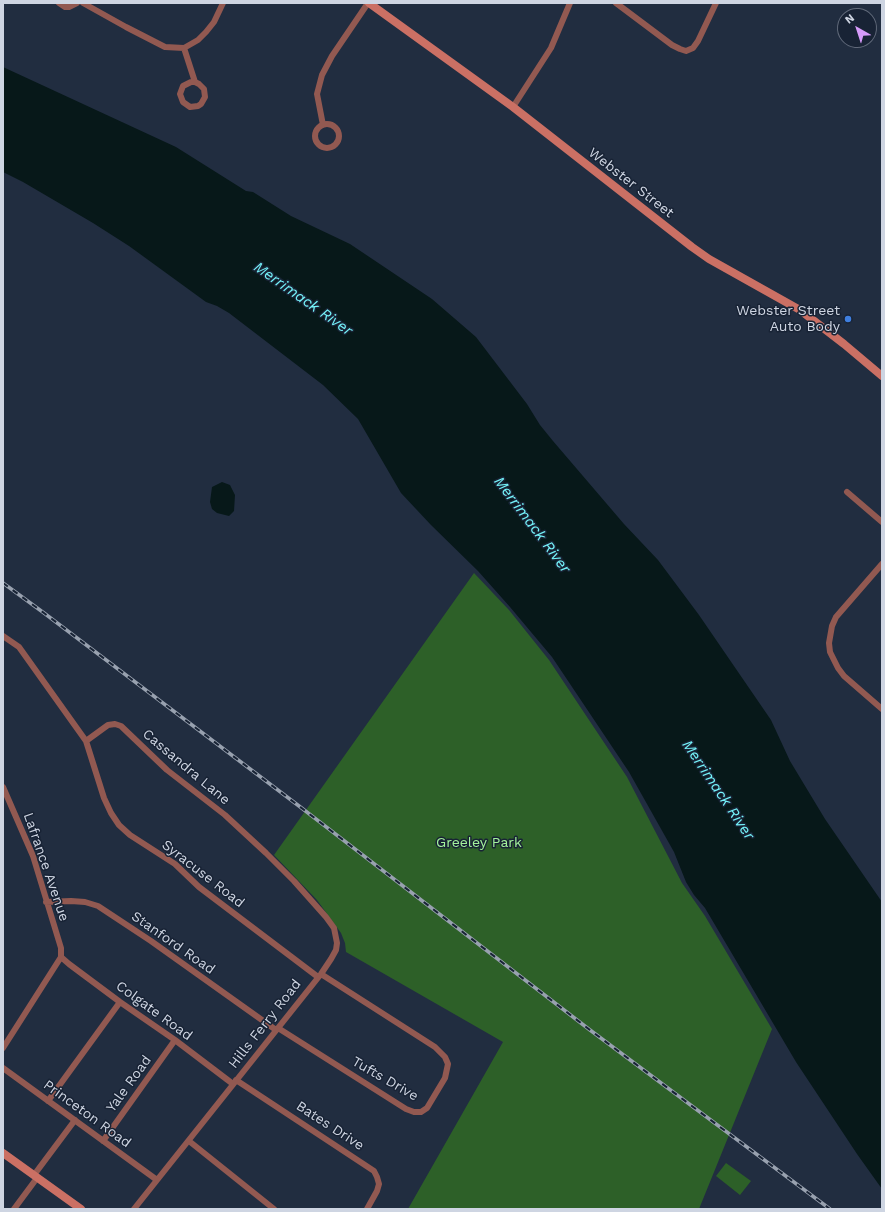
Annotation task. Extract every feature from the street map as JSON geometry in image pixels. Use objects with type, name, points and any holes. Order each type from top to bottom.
[{"type":"main road","name":"Webster Street","points":[[368,3],[513,107],[692,247],[709,259],[800,310],[882,376]]},
{"type":"main road","points":[[3,1153],[81,1209]]},
{"type":"street","points":[[59,3],[65,7],[69,7],[77,3]]},
{"type":"street","points":[[82,3],[165,46],[184,48],[198,40],[206,32],[214,22],[223,3]]},
{"type":"street","points":[[322,125],[318,94],[322,74],[332,56],[368,3]]},
{"type":"street","points":[[513,107],[551,48],[559,33],[570,3]]},
{"type":"street","points":[[616,3],[676,47],[683,50],[693,48],[698,41],[716,3]]},
{"type":"street","points":[[184,48],[195,82],[202,86],[205,97],[204,101],[198,106],[190,107],[183,102],[180,94],[184,86],[195,82]]},
{"type":"street","points":[[331,124],[338,130],[338,142],[331,148],[320,147],[315,141],[314,137],[316,129],[322,125],[331,124]]},
{"type":"street","points":[[847,492],[882,522]]},
{"type":"street","points":[[882,564],[836,617],[832,626],[829,643],[830,652],[844,676],[882,709]]},
{"type":"street","name":"Syracuse Road","points":[[3,636],[19,647],[86,741],[104,798],[119,825],[130,835],[175,864],[199,888],[319,975]]},
{"type":"street","name":"Cassandra Lane","points":[[86,741],[108,725],[115,724],[121,726],[167,770],[225,815],[266,853]]},
{"type":"street","name":"Lafrance Avenue","points":[[3,787],[33,856],[61,948],[61,957]]},
{"type":"street","name":"Hills Ferry Road","points":[[134,1209],[277,1029],[319,975],[336,950],[338,943],[334,928],[303,891],[266,853]]},
{"type":"street","name":"Stanford Road","points":[[46,902],[85,902],[98,906],[277,1029]]},
{"type":"street","points":[[3,1048],[61,957]]},
{"type":"street","name":"Colgate Road","points":[[61,957],[120,1002],[235,1082]]},
{"type":"street","name":"Tufts Drive","points":[[277,1029],[406,1109],[414,1112],[421,1112],[427,1108],[445,1078],[448,1064],[445,1057],[435,1047],[319,975]]},
{"type":"street","points":[[48,1101],[120,1002]]},
{"type":"street","name":"Yale Road","points":[[103,1141],[175,1040]]},
{"type":"street","name":"Princeton Road","points":[[3,1068],[156,1180]]},
{"type":"street","name":"Bates Drive","points":[[235,1082],[374,1171],[377,1177],[377,1191],[367,1209]]},
{"type":"street","points":[[14,1209],[75,1120]]},
{"type":"street","points":[[189,1140],[274,1209]]},
{"type":"green space","name":"Greeley Park","points":[[474,573],[509,610],[549,660],[627,777],[682,883],[705,916],[772,1029],[699,1209],[408,1209],[503,1042],[346,952],[345,943],[341,933],[317,900],[274,855]]},
{"type":"green space","points":[[726,1163],[751,1181],[740,1195],[716,1176]]},
{"type":"water","name":"Merrimack River","points":[[3,67],[176,147],[246,191],[253,192],[291,216],[350,244],[432,299],[476,337],[553,441],[624,524],[658,560],[699,615],[771,720],[790,761],[825,819],[882,902],[882,1189],[796,1062],[705,908],[694,895],[686,882],[674,852],[629,772],[552,657],[478,571],[401,493],[358,419],[323,385],[229,313],[206,302],[129,246],[93,223],[3,172]]},
{"type":"water","points":[[222,482],[230,485],[235,495],[234,511],[229,516],[217,513],[212,509],[210,502],[212,487]]},
{"type":"railway","points":[[3,583],[299,806],[590,1030],[830,1209]]},
{"type":"place","name":"Webster Street Auto Body","points":[[848,319]]}]
